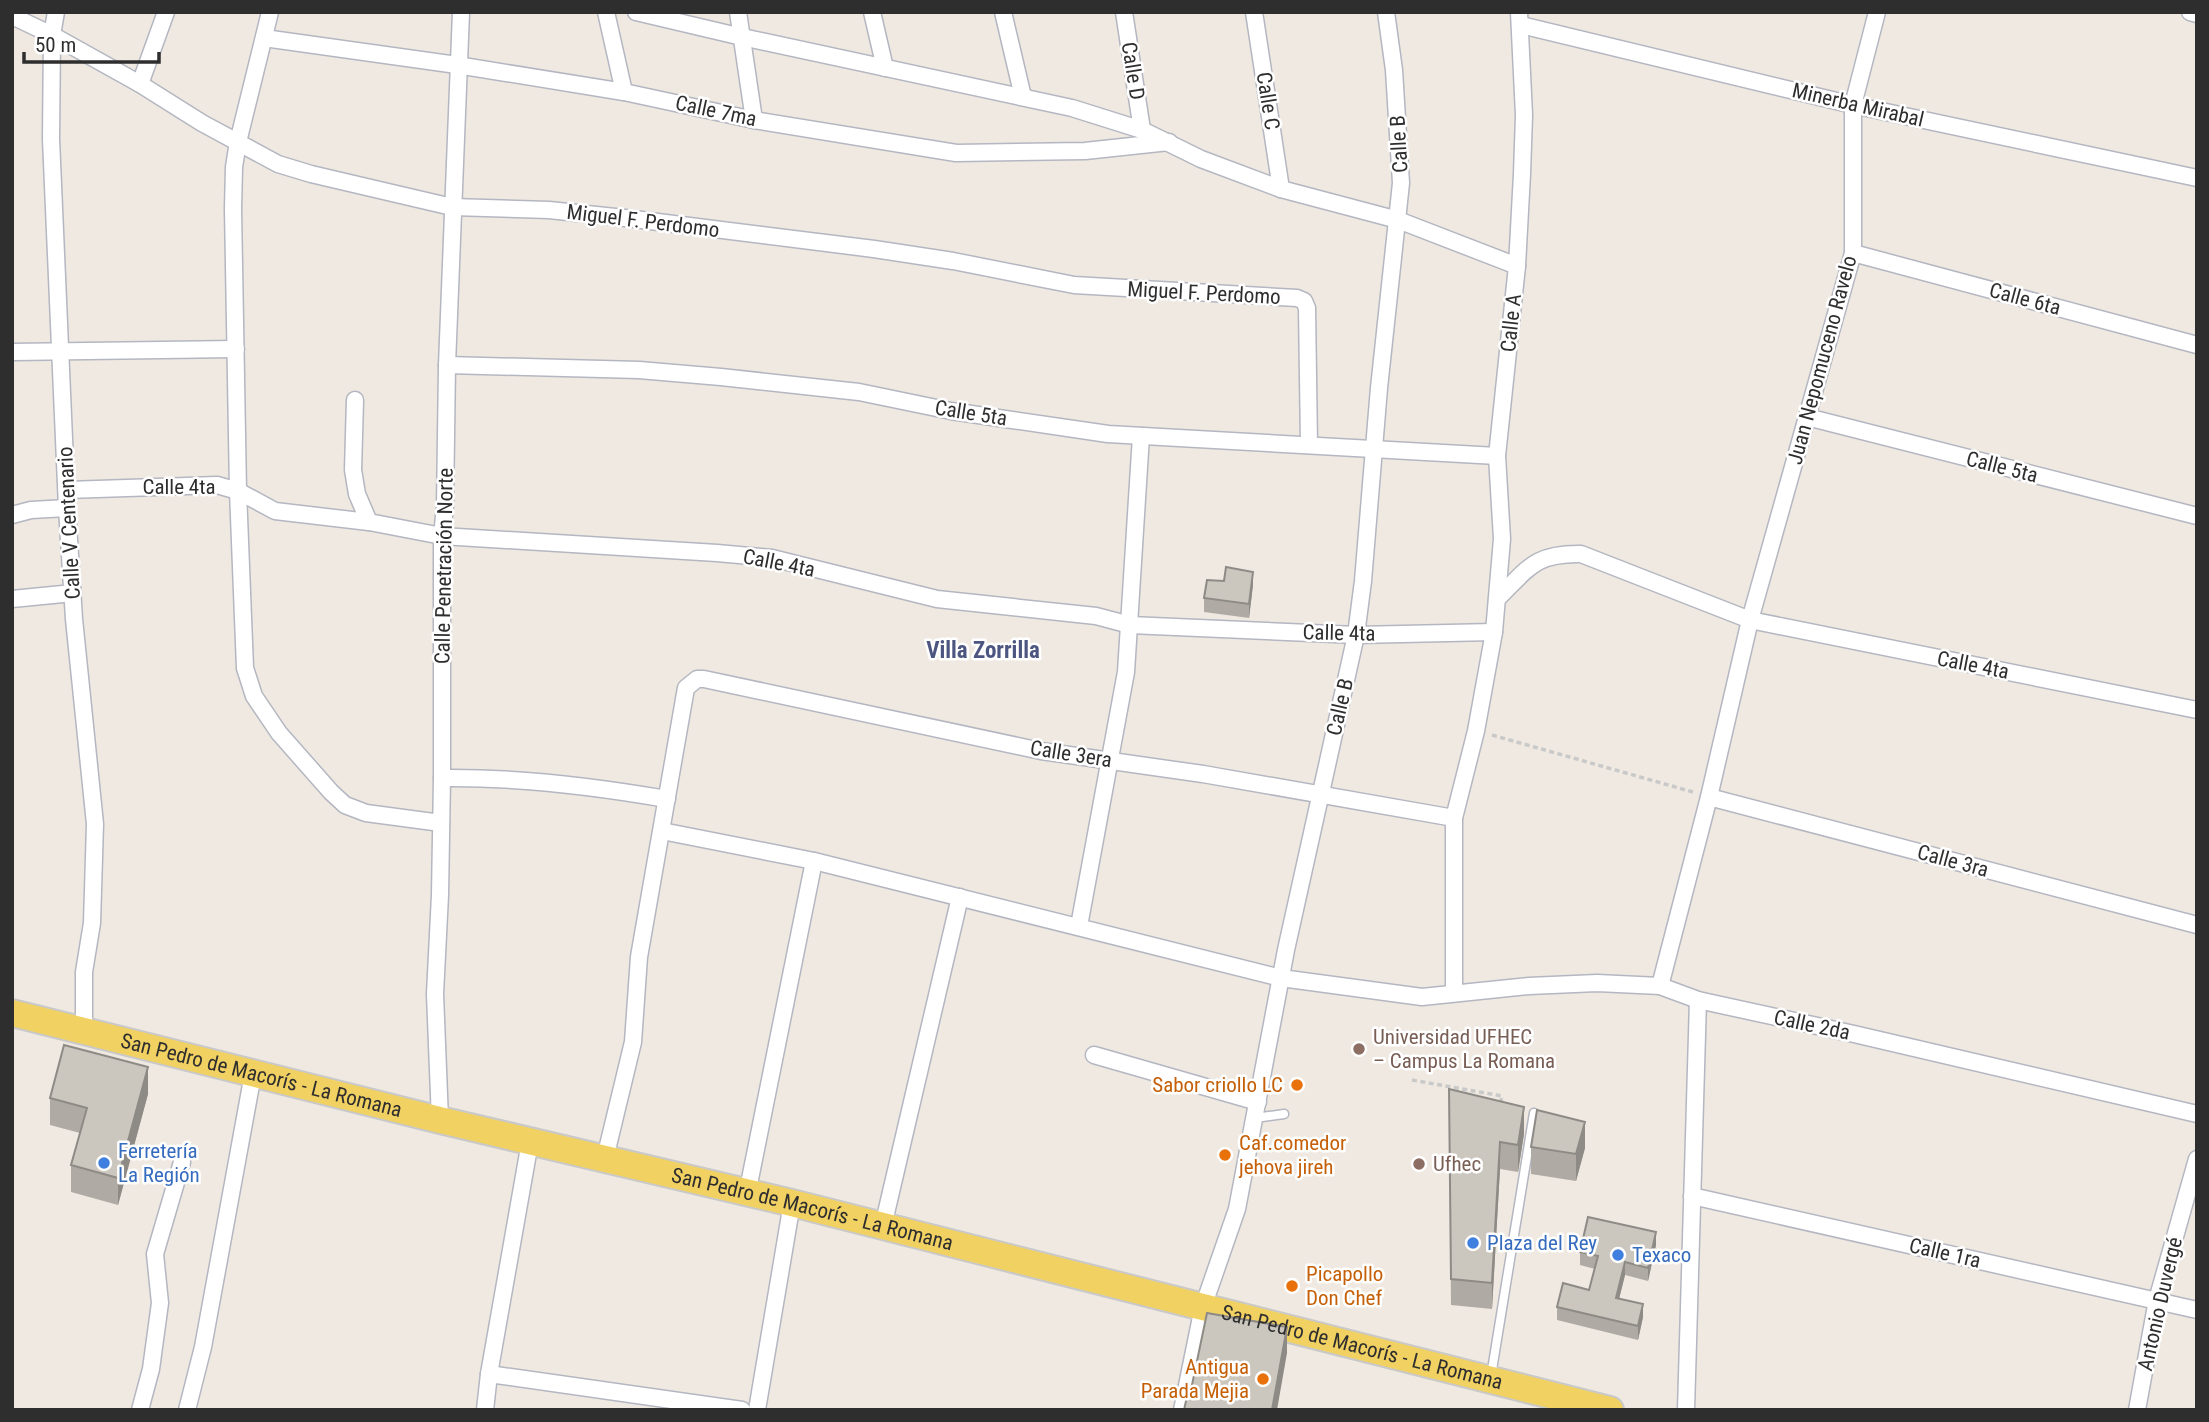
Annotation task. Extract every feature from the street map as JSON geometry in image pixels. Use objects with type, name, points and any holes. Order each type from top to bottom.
[{"type":"main road","name":"San Pedro de Macorís - La Romana","points":[[12,1013],[530,1142],[792,1203],[1490,1380],[1557,1403],[1610,1410]]},
{"type":"street","name":"Calle V Centenario","points":[[55,12],[52,35],[51,139],[67,508],[95,824],[92,923],[84,972],[84,1032]]},
{"type":"street","points":[[140,84],[166,12]]},
{"type":"street","points":[[270,12],[234,167],[238,491],[245,668],[254,696],[279,733],[345,805],[366,813],[441,822]]},
{"type":"street","name":"Calle Penetración Norte","points":[[440,1120],[435,994],[442,778],[442,536],[461,12]]},
{"type":"street","points":[[606,12],[624,92]]},
{"type":"street","points":[[636,12],[1072,108],[1142,130],[1201,159],[1281,189],[1398,220],[1517,266]]},
{"type":"street","points":[[738,12],[754,120]]},
{"type":"street","points":[[872,12],[885,68]]},
{"type":"street","points":[[1003,12],[1023,97]]},
{"type":"street","name":"Calle D","points":[[1124,12],[1142,130]]},
{"type":"street","name":"Calle C","points":[[1254,12],[1281,189]]},
{"type":"street","name":"Calle B","points":[[1182,1410],[1203,1307],[1237,1209],[1319,794],[1356,635],[1401,183],[1394,70],[1385,12]]},
{"type":"street","name":"Juan Nepomuceno Ravelo","points":[[1660,986],[1709,797],[1750,621],[1853,253],[1853,105],[1877,12]]},
{"type":"street","points":[[2190,12],[2197,14]]},
{"type":"street","name":"Miguel F. Perdomo","points":[[12,16],[52,35],[140,84],[202,123],[278,163],[311,174],[452,207],[549,210],[634,219],[913,255],[1074,285],[1297,298],[1304,301],[1307,309],[1309,445]]},
{"type":"street","name":"Minerba Mirabal","points":[[1520,19],[1853,105],[2197,178]]},
{"type":"street","name":"Calle A","points":[[1454,993],[1454,817],[1476,731],[1494,632],[1502,539],[1497,456],[1517,266],[1524,115],[1520,19]]},
{"type":"street","name":"Calle 7ma","points":[[264,38],[624,92],[754,120],[956,153],[1086,151],[1169,142]]},
{"type":"street","name":"Calle 6ta","points":[[1853,253],[2197,345]]},
{"type":"street","points":[[12,352],[236,349]]},
{"type":"street","name":"Calle 5ta","points":[[447,365],[639,370],[793,383],[859,392],[951,411],[1108,434],[1497,456]]},
{"type":"street","points":[[355,400],[354,471],[357,494],[369,522]]},
{"type":"street","name":"Calle 5ta","points":[[1807,417],[2197,516]]},
{"type":"street","points":[[1079,926],[1126,672],[1141,436]]},
{"type":"street","name":"Calle 4ta","points":[[67,490],[217,485],[238,491],[275,511],[369,522],[442,536],[772,558],[937,599],[1096,616],[1130,625],[1356,635],[1494,632]]},
{"type":"street","points":[[12,515],[31,510],[67,508]]},
{"type":"street","name":"Calle 4ta","points":[[1497,599],[1538,559],[1560,554],[1581,554],[1750,621],[2197,710]]},
{"type":"street","points":[[12,599],[73,593]]},
{"type":"street","name":"Calle 3era","points":[[667,799],[686,688],[690,683],[704,679],[1041,751],[1454,817]]},
{"type":"street","points":[[442,778],[488,777],[566,783],[667,799],[639,957],[633,1042],[605,1158]]},
{"type":"street","name":"Calle 3ra","points":[[1709,797],[2197,925]]},
{"type":"street","name":"Calle 2da","points":[[662,831],[814,861],[1281,978],[1422,997],[1529,986],[1597,983],[1660,986],[1698,1000],[2197,1114]]},
{"type":"street","points":[[747,1194],[814,861]]},
{"type":"street","points":[[883,1226],[960,897]]},
{"type":"street","points":[[1686,1410],[1698,1000]]},
{"type":"street","points":[[1094,1055],[1256,1110]]},
{"type":"street","points":[[187,1410],[203,1347],[253,1074]]},
{"type":"street","points":[[485,1410],[530,1142]]},
{"type":"street","name":"Antonio Duvergé","points":[[2137,1410],[2157,1300],[2197,1159]]},
{"type":"street","points":[[140,1410],[151,1368],[160,1303],[155,1254],[182,1162]]},
{"type":"street","name":"Calle 1ra","points":[[1692,1196],[2197,1310]]},
{"type":"street","points":[[757,1410],[792,1203]]},
{"type":"street","points":[[489,1374],[741,1410]]},
{"type":"lane","points":[[1256,1110],[1284,1114]]},
{"type":"lane","points":[[1490,1380],[1535,1113]]},
{"type":"path","points":[[1476,731],[1709,797]]},
{"type":"path","points":[[1412,1080],[1502,1096],[1500,1107]]},
{"type":"building","points":[[1226,567],[1253,572],[1249,604],[1204,598],[1207,580],[1224,581]]},
{"type":"building","name":"Ferretería La Región","points":[[64,1045],[148,1067],[118,1178],[71,1165],[87,1108],[50,1098]]},
{"type":"building","name":"Plaza del Rey","points":[[1449,1089],[1524,1107],[1518,1145],[1500,1142],[1492,1283],[1451,1279]]},
{"type":"building","points":[[1537,1110],[1585,1122],[1576,1154],[1531,1147]]},
{"type":"building","points":[[1588,1217],[1656,1232],[1648,1268],[1625,1262],[1616,1298],[1643,1304],[1638,1326],[1557,1307],[1563,1283],[1589,1290],[1598,1256],[1580,1252]]},
{"type":"building","points":[[1207,1313],[1287,1327],[1272,1410],[1184,1410]]},
{"type":"place","name":"Universidad UFHEC – Campus La Romana","points":[[1359,1049]]},
{"type":"place","name":"Sabor criollo LC","points":[[1297,1085]]},
{"type":"place","name":"Caf.comedor jehova jireh","points":[[1225,1155]]},
{"type":"place","name":"Ferretería La Región","points":[[104,1163]]},
{"type":"place","name":"Ufhec","points":[[1419,1164]]},
{"type":"place","name":"Plaza del Rey","points":[[1473,1243]]},
{"type":"place","name":"Texaco","points":[[1618,1255]]},
{"type":"place","name":"Picapollo Don Chef","points":[[1292,1286]]},
{"type":"place","name":"Antigua Parada Mejia","points":[[1263,1379]]},
{"type":"district","name":"Villa Zorrilla","points":[[983,650]]}]
